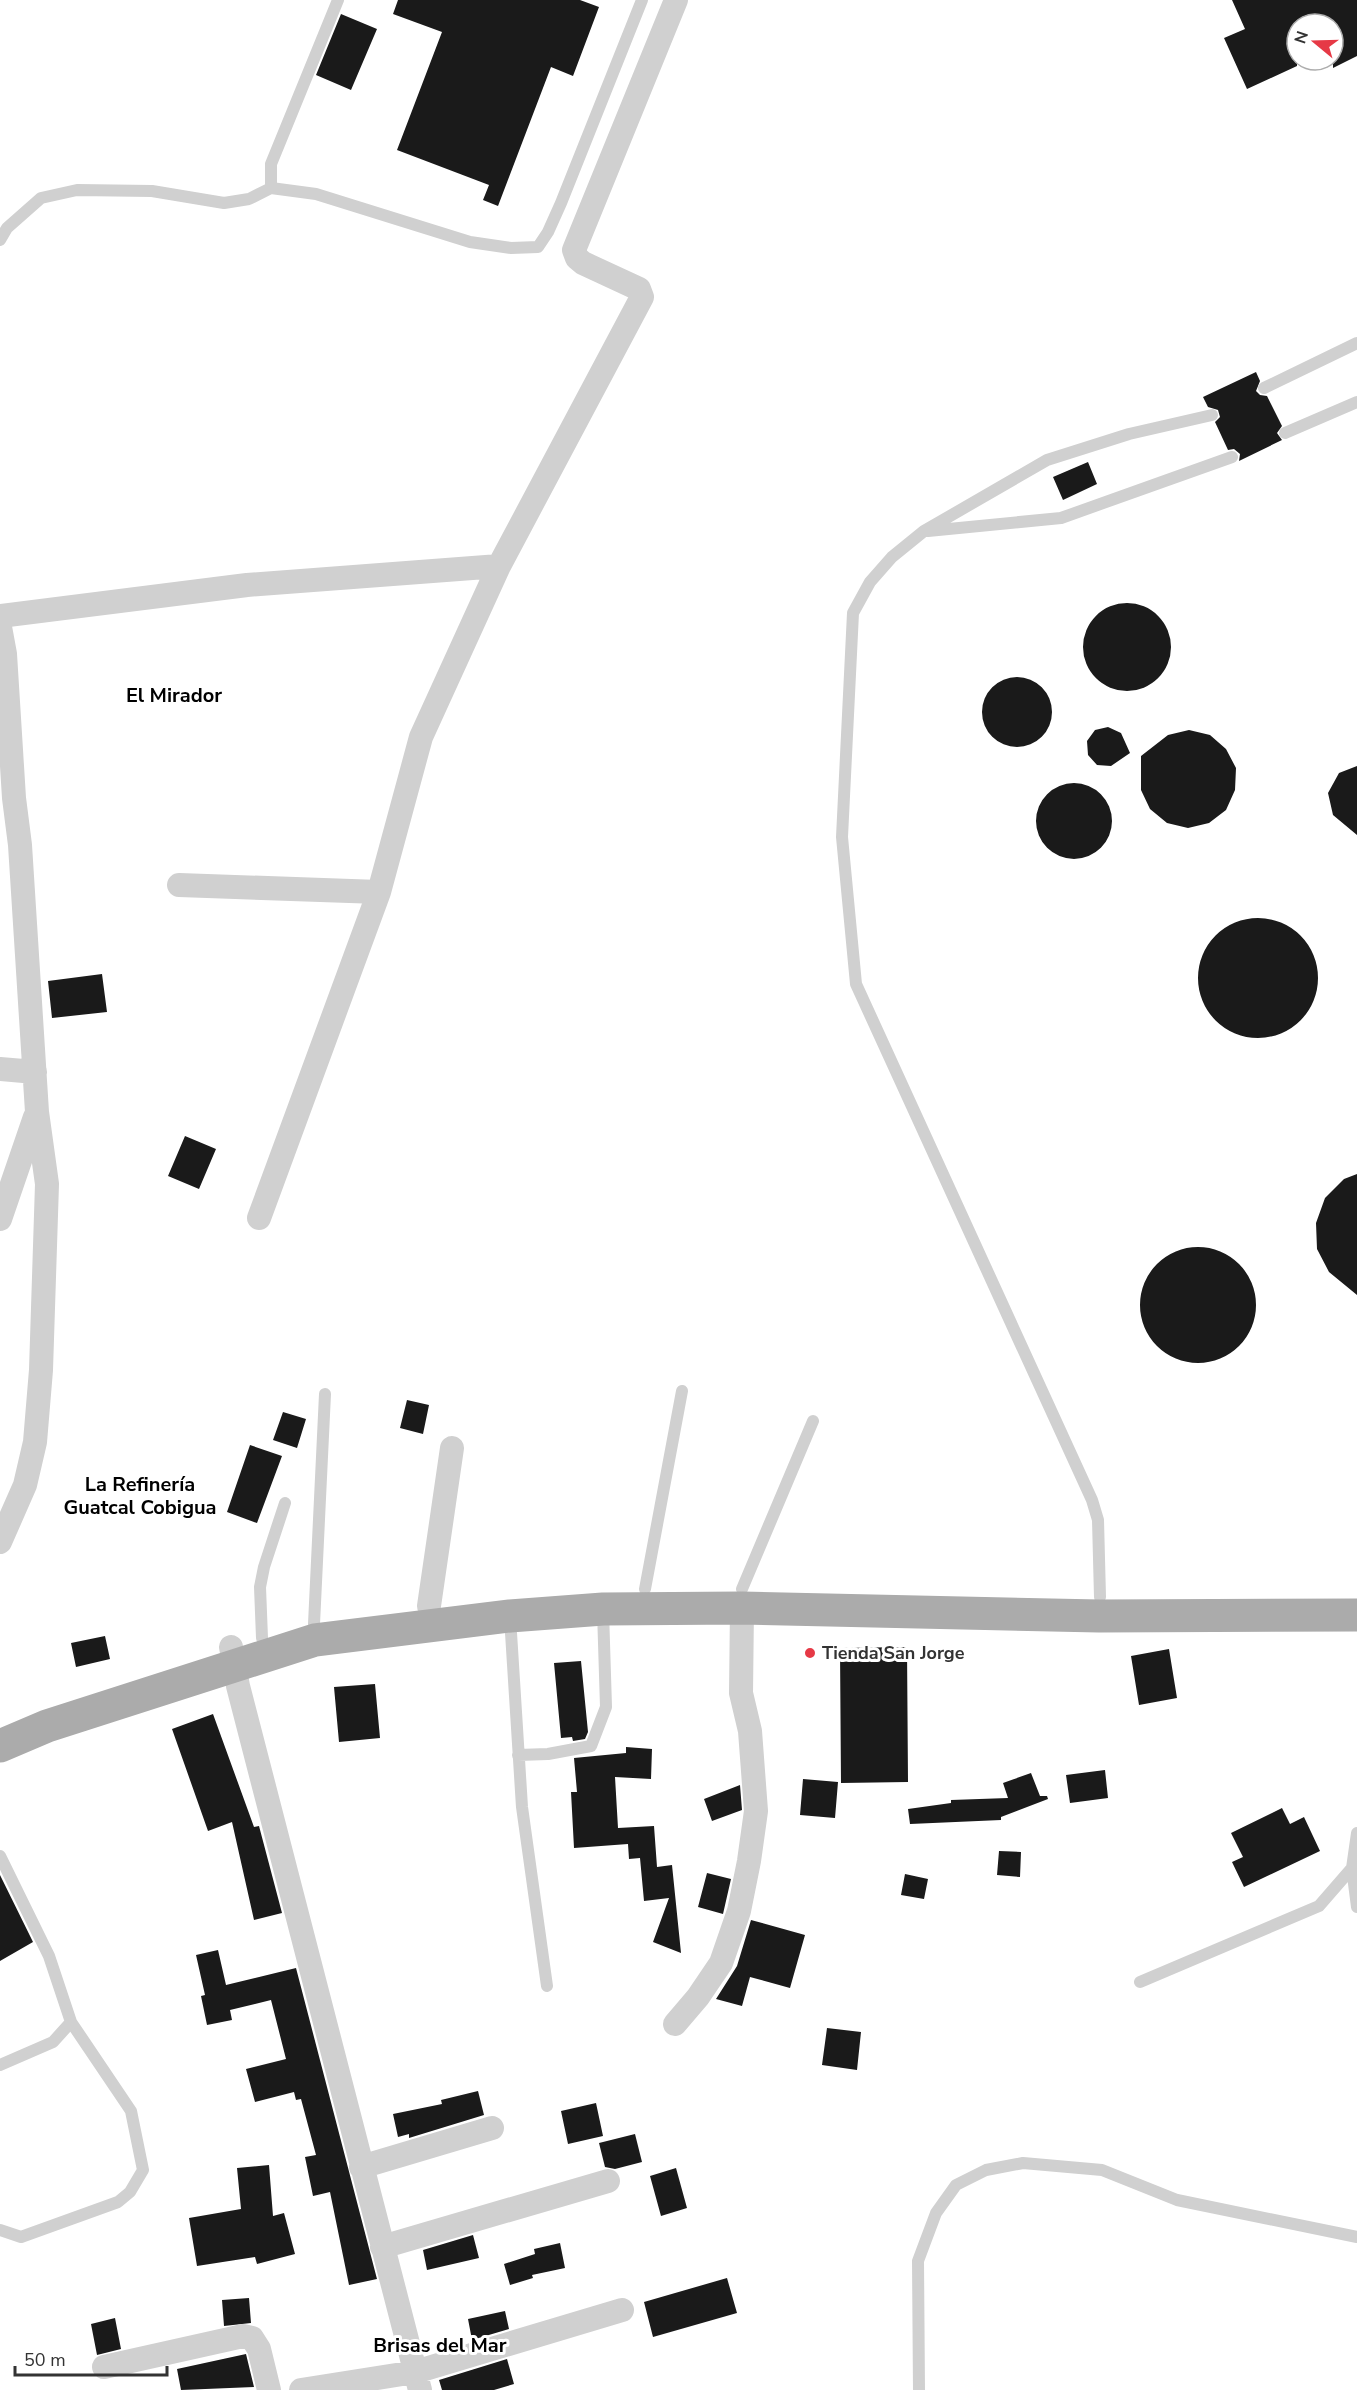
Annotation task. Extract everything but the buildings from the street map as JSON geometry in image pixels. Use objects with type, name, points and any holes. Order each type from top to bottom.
[{"type":"main road","points":[[0,1746],[47,1726],[232,1657],[262,1638],[314,1624],[509,1596],[603,1589],[645,1589],[742,1598],[1099,1617],[1357,1615]]},
{"type":"main road","points":[[0,1726],[44,1707],[232,1657],[315,1640],[510,1616],[742,1598],[1357,1596]]},
{"type":"street","points":[[259,1218],[379,892],[421,737],[499,566],[642,297],[639,289],[583,263],[577,258],[574,250],[676,0]]},
{"type":"street","points":[[0,616],[247,585],[499,566]]},
{"type":"street","points":[[0,627],[5,654],[10,846],[35,1072],[37,1112],[47,1184],[36,1422],[25,1485],[0,1542]]},
{"type":"street","points":[[179,885],[379,892]]},
{"type":"street","points":[[0,1069],[35,1072]]},
{"type":"street","points":[[0,1220],[37,1112]]},
{"type":"street","points":[[429,1606],[452,1448]]},
{"type":"street","points":[[675,2024],[698,1997],[720,1963],[739,1911],[749,1862],[756,1811],[750,1731],[741,1693],[742,1598]]},
{"type":"street","points":[[232,1657],[361,2167],[418,2381]]},
{"type":"street","points":[[361,2167],[492,2128]]},
{"type":"street","points":[[382,2247],[608,2181]]},
{"type":"street","points":[[302,2390],[418,2381],[622,2310]]},
{"type":"street","points":[[104,2367],[243,2336],[252,2338],[259,2349],[269,2390]]},
{"type":"lane","points":[[271,188],[271,164],[338,0]]},
{"type":"lane","points":[[0,240],[7,228],[42,198],[77,190],[152,191],[224,203],[249,199],[271,188],[316,194],[470,242],[511,249],[538,247],[548,232],[561,203],[642,0]]},
{"type":"lane","points":[[1264,388],[1357,343]]},
{"type":"lane","points":[[1285,433],[1357,402]]},
{"type":"lane","points":[[1100,1597],[1101,1554],[1098,1520],[1092,1500],[856,984],[842,837],[854,613],[870,582],[892,557],[924,531],[1047,460],[1129,434],[1212,415]]},
{"type":"lane","points":[[924,531],[1061,518],[1232,457]]},
{"type":"lane","points":[[645,1589],[682,1390]]},
{"type":"lane","points":[[314,1624],[325,1394]]},
{"type":"lane","points":[[742,1598],[813,1421]]},
{"type":"lane","points":[[262,1638],[260,1587],[264,1567],[285,1503]]},
{"type":"lane","points":[[518,1755],[548,1754],[591,1746],[606,1707],[603,1609]]},
{"type":"lane","points":[[510,1616],[522,1807],[547,1986]]},
{"type":"lane","points":[[1357,1833],[1352,1868],[1357,1907]]},
{"type":"lane","points":[[0,1856],[49,1956],[71,2022],[131,2111],[143,2170],[130,2192],[118,2202],[21,2237],[0,2230]]},
{"type":"lane","points":[[1140,1982],[1319,1906],[1352,1868]]},
{"type":"lane","points":[[0,2065],[53,2043],[71,2022]]},
{"type":"lane","points":[[919,2390],[918,2261],[936,2213],[956,2185],[986,2170],[1023,2163],[1102,2169],[1177,2200],[1357,2237]]},
{"type":"place","name":"Tienda San Jorge","points":[[810,1653]]},
{"type":"district","name":"El Mirador","points":[[174,695]]},
{"type":"district","name":"La Refinería Guatcal Cobigua","points":[[140,1496]]},
{"type":"district","name":"Brisas del Mar","points":[[440,2345]]}]
